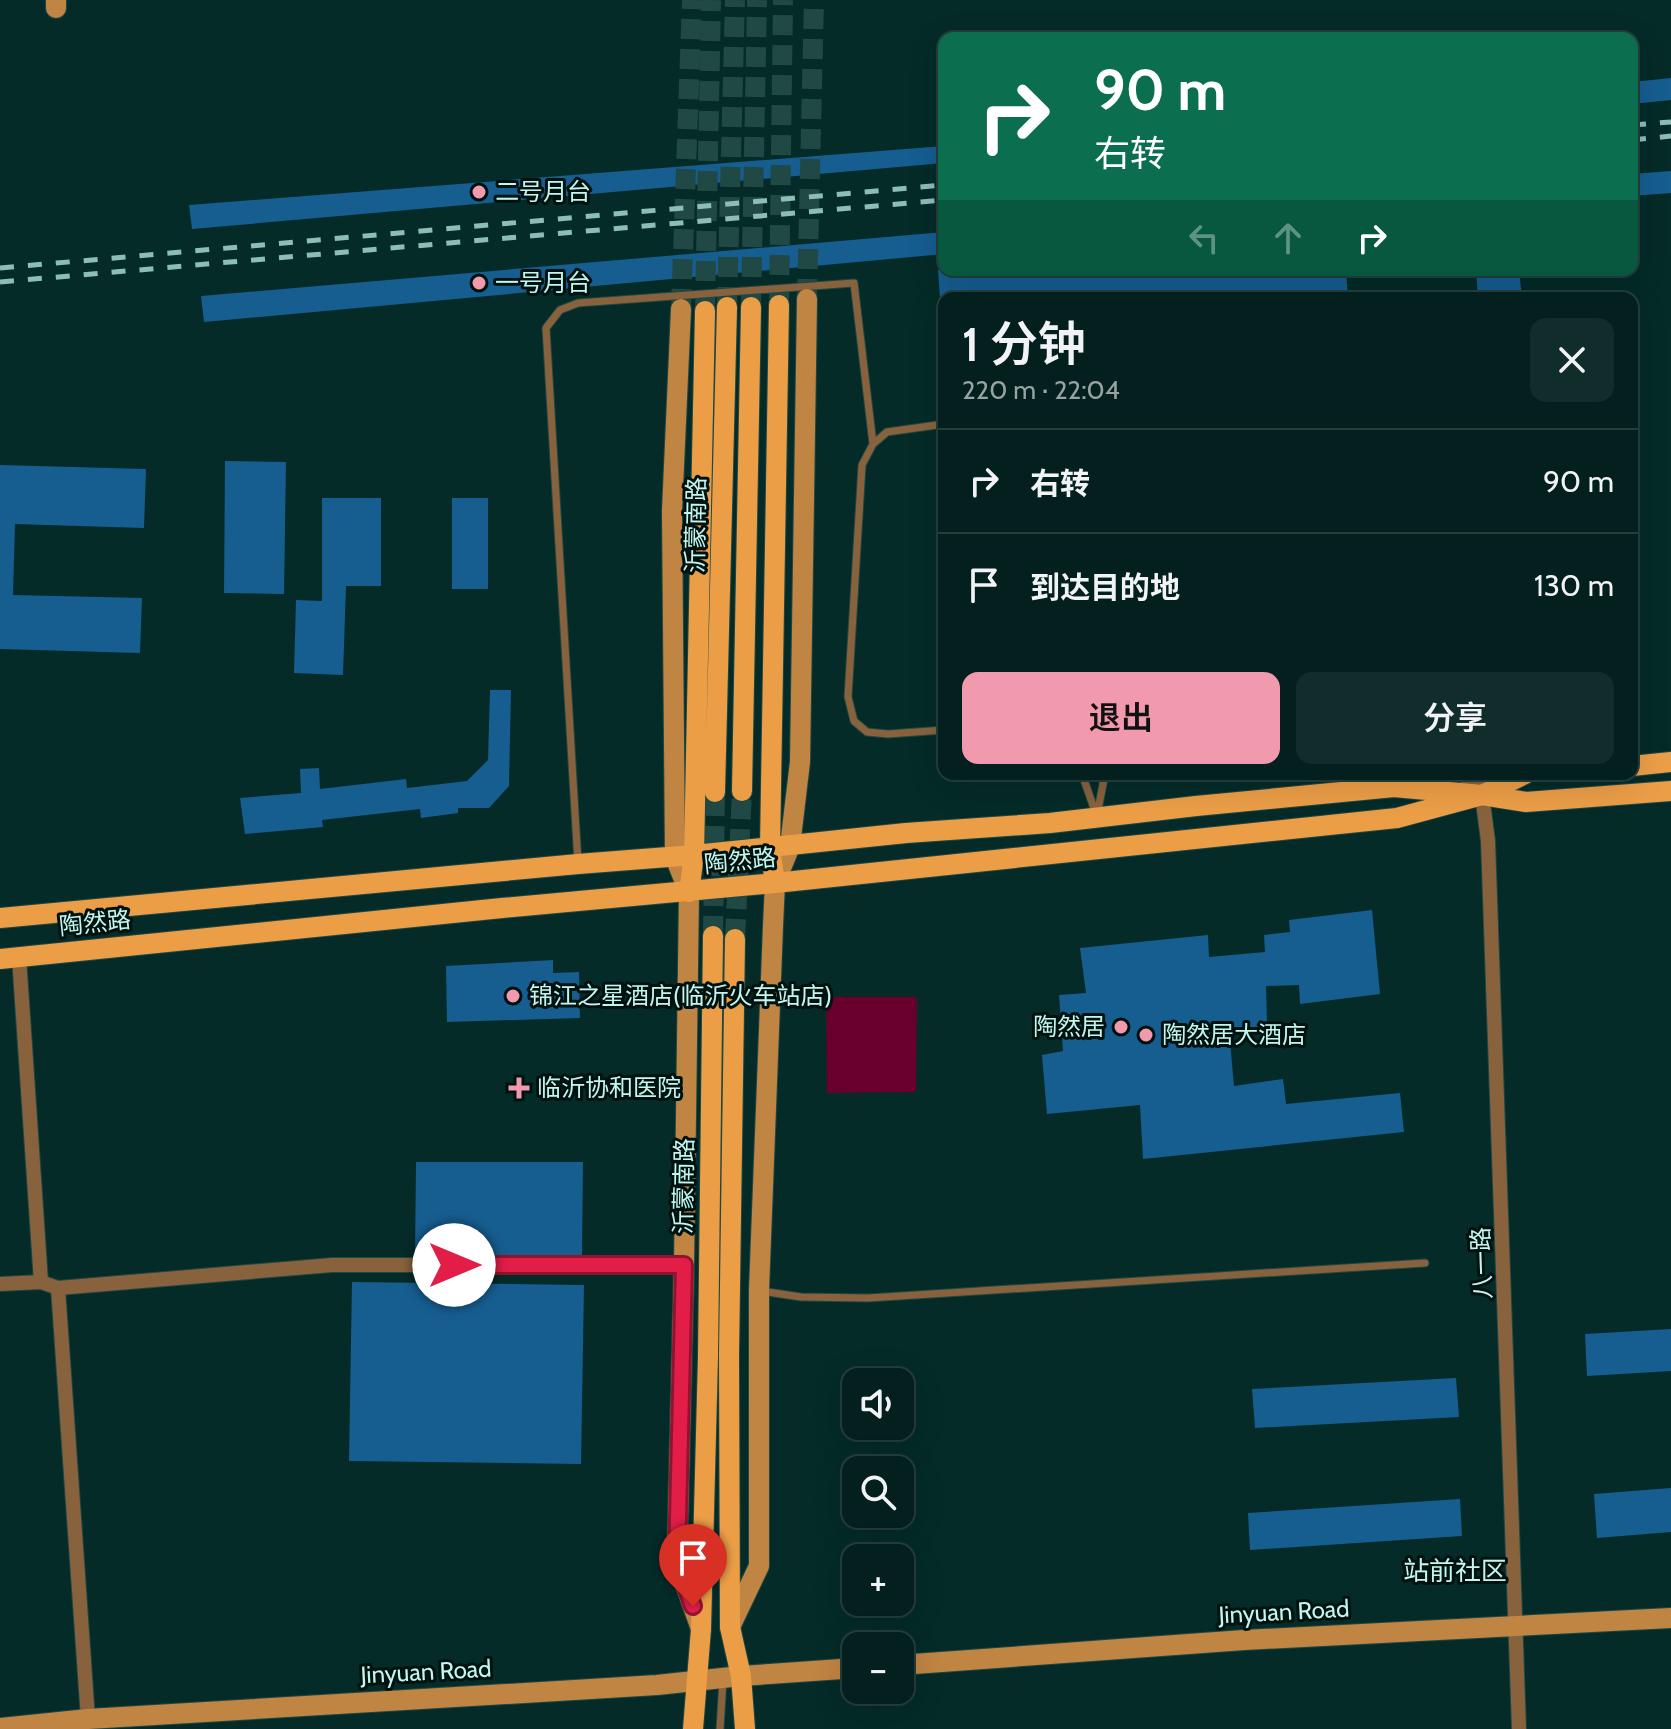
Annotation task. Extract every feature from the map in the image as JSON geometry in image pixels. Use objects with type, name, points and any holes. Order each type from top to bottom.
[{"type":"main road","points":[[779,305],[780,847]]},
{"type":"main road","name":"沂蒙南路","points":[[715,792],[727,307]]},
{"type":"main road","points":[[742,791],[751,307]]},
{"type":"main road","points":[[684,856],[705,311]]},
{"type":"main road","points":[[1638,765],[1671,762]]},
{"type":"main road","name":"陶然路","points":[[0,918],[906,833],[1050,823],[1394,787],[1482,784],[1526,802],[1671,791]]},
{"type":"main road","name":"陶然路","points":[[10,958],[689,892],[1397,818],[1482,784]]},
{"type":"main road","name":"沂蒙南路","points":[[693,1729],[701,1629],[708,1356],[713,936]]},
{"type":"main road","name":"沂蒙南路","points":[[735,939],[729,1355],[730,1627],[732,1677],[745,1729]]},
{"type":"street","points":[[730,1627],[759,1566],[759,1290],[775,883],[800,762],[807,299]]},
{"type":"street","points":[[681,309],[672,511],[684,856],[689,892],[677,1561],[701,1629]]},
{"type":"street","name":"八一路","points":[[1482,784],[1488,841],[1519,1729]]},
{"type":"street","points":[[10,958],[41,1282]]},
{"type":"street","points":[[0,1284],[41,1282],[58,1288],[332,1265],[684,1265]]},
{"type":"street","points":[[58,1288],[88,1719]]},
{"type":"street","name":"Jinyuan Road","points":[[914,1664],[1244,1640],[1671,1618]]},
{"type":"street","name":"Jinyuan Road","points":[[0,1728],[88,1719],[657,1685],[842,1669]]},
{"type":"lane","points":[[578,864],[546,328],[560,310],[578,303],[854,283],[873,444]]},
{"type":"lane","points":[[938,425],[887,432],[873,444],[862,465],[848,697],[854,721],[867,732],[888,734],[938,730]]},
{"type":"lane","points":[[1084,780],[1097,816]]},
{"type":"lane","points":[[1097,816],[1104,780]]},
{"type":"lane","points":[[759,1290],[801,1297],[868,1298],[1425,1263]]},
{"type":"lane","points":[[720,1729],[732,1677]]},
{"type":"shaded area","points":[[826,997],[917,997],[916,1092],[827,1093]]},
{"type":"building","points":[[1671,78],[1671,100],[1638,103],[1638,81]]},
{"type":"building","name":"二号月台","points":[[938,146],[938,164],[192,229],[189,205]]},
{"type":"building","points":[[1671,171],[1671,193],[1638,196],[1638,174]]},
{"type":"building","name":"一号月台","points":[[938,233],[938,255],[204,322],[201,296]]},
{"type":"building","points":[[938,276],[1346,276],[1348,292],[940,292]]},
{"type":"building","points":[[1476,276],[1520,276],[1521,292],[1478,292]]},
{"type":"building","points":[[225,461],[286,462],[284,594],[224,593]]},
{"type":"building","points":[[0,465],[146,469],[144,528],[15,524],[13,595],[142,598],[140,653],[0,649]]},
{"type":"building","points":[[322,498],[381,498],[381,586],[346,586],[343,675],[294,673],[296,600],[322,601]]},
{"type":"building","points":[[452,498],[488,498],[488,589],[452,589]]},
{"type":"building","points":[[490,690],[511,690],[509,786],[489,808],[458,808],[458,813],[421,818],[420,809],[322,820],[323,827],[245,834],[240,798],[301,793],[300,769],[319,768],[320,789],[406,779],[407,788],[467,781],[488,760]]},
{"type":"building","name":"陶然居大酒店","points":[[1372,910],[1380,994],[1300,1004],[1299,985],[1266,986],[1267,1023],[1255,1029],[1229,1030],[1234,1086],[1283,1079],[1286,1104],[1400,1093],[1404,1132],[1143,1159],[1140,1105],[1047,1114],[1042,1055],[1063,1051],[1059,995],[1086,993],[1080,948],[1208,935],[1209,957],[1265,952],[1264,935],[1290,932],[1289,920]]},
{"type":"building","name":"锦江之星酒店(临沂火车站店)","points":[[553,960],[553,973],[579,972],[580,1018],[447,1022],[446,966]]},
{"type":"building","points":[[416,1162],[583,1162],[582,1255],[415,1255]]},
{"type":"building","points":[[352,1282],[584,1285],[581,1464],[349,1461]]},
{"type":"building","points":[[1671,1329],[1671,1371],[1587,1376],[1585,1334]]},
{"type":"building","points":[[1456,1378],[1459,1417],[1255,1428],[1252,1389]]},
{"type":"building","points":[[1671,1488],[1671,1532],[1597,1538],[1594,1494]]},
{"type":"building","points":[[1460,1499],[1462,1536],[1250,1550],[1248,1513]]},
{"type":"tunnel","points":[[681,309],[692,0]]},
{"type":"tunnel","points":[[705,311],[711,0]]},
{"type":"tunnel","points":[[727,307],[735,0]]},
{"type":"tunnel","points":[[751,307],[757,0]]},
{"type":"tunnel","points":[[779,305],[783,0]]},
{"type":"tunnel","points":[[807,299],[814,0]]},
{"type":"tunnel","points":[[735,939],[742,791]]},
{"type":"tunnel","points":[[713,936],[715,792]]},
{"type":"railway","points":[[1638,125],[1671,122]]},
{"type":"railway","points":[[1638,139],[1671,136]]},
{"type":"railway","points":[[0,268],[938,186]]},
{"type":"railway","points":[[0,282],[938,201]]},
{"type":"place","name":"二号月台","points":[[479,192]]},
{"type":"place","name":"一号月台","points":[[479,283]]},
{"type":"place","name":"锦江之星酒店(临沂火车站店)","points":[[513,996]]},
{"type":"place","name":"陶然居","points":[[1121,1027]]},
{"type":"place","name":"陶然居大酒店","points":[[1146,1035]]},
{"type":"place","name":"临沂协和医院","points":[[519,1088]]},
{"type":"district","name":"站前社区","points":[[1455,1571]]},
{"type":"route","points":[[454,1265],[684,1265],[677,1561],[693,1606]]}]
